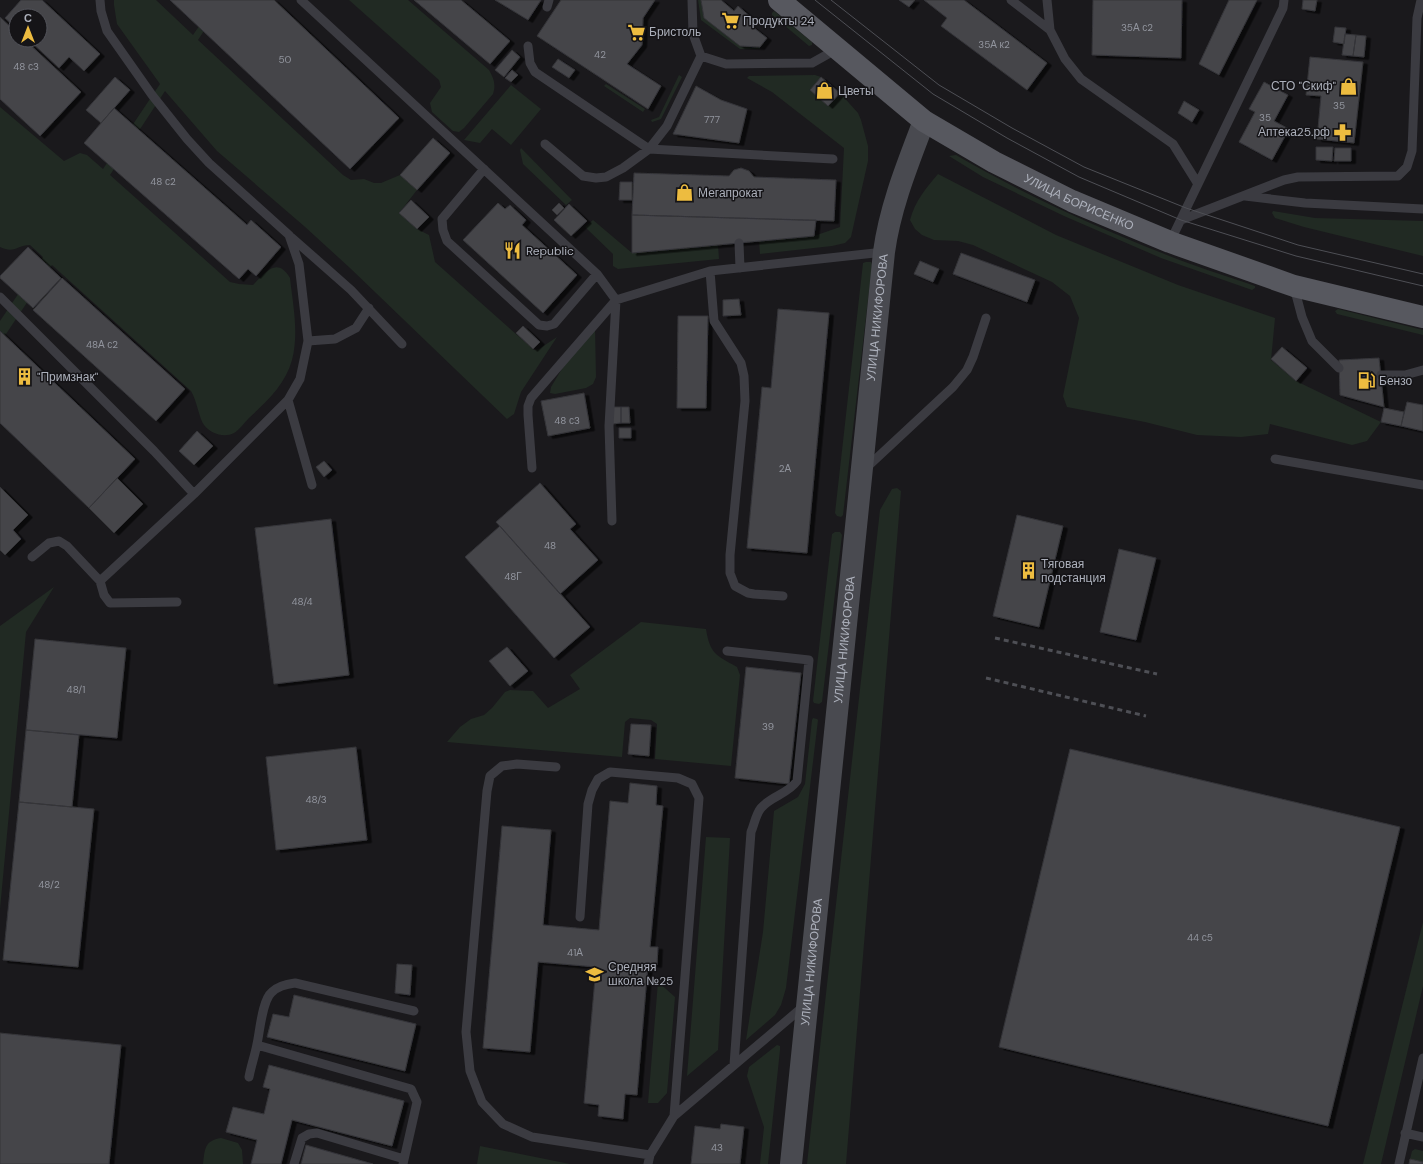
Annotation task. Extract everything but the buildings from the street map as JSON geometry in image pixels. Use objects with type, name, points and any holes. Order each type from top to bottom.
[{"type":"main road","name":"УЛИЦА БОРИСЕНКО","points":[[779,0],[924,121],[994,162],[1072,201],[1170,242],[1294,286],[1423,317]]},
{"type":"main road","name":"УЛИЦА НИКИФОРОВА","points":[[791,1164],[884,252],[886,238],[895,205],[924,121]]},
{"type":"lane","points":[[100,0],[101,11],[107,31],[152,95],[209,164],[351,290],[402,344]]},
{"type":"lane","points":[[301,0],[597,274],[616,300],[609,426],[612,521]]},
{"type":"lane","points":[[545,144],[582,176],[596,178],[606,177],[623,168],[649,149],[667,126],[701,56],[693,34],[692,0]]},
{"type":"lane","points":[[1011,0],[1050,30]]},
{"type":"lane","points":[[1047,0],[1050,30],[1065,60],[1081,79],[1173,144],[1198,184]]},
{"type":"lane","points":[[1170,242],[1283,8],[1284,0]]},
{"type":"lane","points":[[1181,220],[1284,180],[1298,177],[1398,176],[1407,167],[1412,151],[1417,18],[1421,0]]},
{"type":"lane","points":[[528,46],[530,64],[535,72],[649,149],[833,159]]},
{"type":"lane","points":[[701,56],[726,64],[812,63],[838,49]]},
{"type":"lane","points":[[484,169],[442,219],[443,230],[447,241],[539,325],[547,326],[554,324],[597,274]]},
{"type":"lane","points":[[1244,196],[1305,203],[1423,209]]},
{"type":"lane","points":[[100,581],[194,494],[288,400],[300,379],[308,341],[299,264],[289,235]]},
{"type":"lane","points":[[738,243],[740,268]]},
{"type":"lane","points":[[532,468],[528,415],[528,406],[531,398],[616,300],[710,271],[884,252]]},
{"type":"lane","points":[[710,271],[714,321],[742,364],[744,376],[745,401],[730,555],[730,573],[735,586],[748,593],[783,596]]},
{"type":"lane","points":[[1294,286],[1302,317],[1312,341],[1339,368]]},
{"type":"lane","points":[[0,297],[154,451],[194,494]]},
{"type":"lane","points":[[308,341],[335,339],[356,328],[369,308]]},
{"type":"lane","points":[[862,472],[953,387],[967,370],[986,318]]},
{"type":"lane","points":[[1381,375],[1405,375],[1423,370]]},
{"type":"lane","points":[[288,400],[312,485]]},
{"type":"lane","points":[[1275,459],[1423,484]]},
{"type":"lane","points":[[32,557],[50,543],[59,541],[68,546],[100,581],[104,595],[110,603],[177,602]]},
{"type":"lane","points":[[727,651],[809,660],[797,781],[792,788],[768,802],[760,809],[751,832],[734,1066]]},
{"type":"lane","points":[[556,768],[517,764],[502,766],[490,776],[487,791],[466,1032],[470,1071],[482,1102],[503,1124],[532,1137],[649,1160],[674,1116],[808,1003]]},
{"type":"lane","points":[[580,917],[588,804],[592,790],[598,779],[610,772],[678,778],[692,784],[699,798],[674,1116]]},
{"type":"lane","points":[[249,1077],[268,996],[285,984],[295,983],[414,1011]]},
{"type":"lane","points":[[257,1045],[411,1089],[417,1102],[404,1162],[317,1133],[309,1134],[302,1138],[294,1164]]},
{"type":"lane","points":[[1399,1164],[1423,1058]]},
{"type":"lane","points":[[1405,1133],[1423,1137]]},
{"type":"shaded area","points":[[114,0],[156,0],[193,35],[217,0],[224,0],[198,40],[343,175],[351,180],[364,179],[374,183],[381,183],[400,175],[417,190],[399,213],[417,229],[429,235],[435,262],[534,350],[539,349],[557,337],[521,392],[514,414],[507,419],[350,268],[217,151],[165,91],[110,175],[230,282],[253,285],[271,269],[276,267],[285,271],[290,278],[295,319],[295,340],[289,369],[280,385],[269,399],[236,432],[222,435],[210,431],[202,422],[191,391],[52,265],[0,343],[0,321],[43,257],[30,245],[9,250],[0,247],[0,107],[64,161],[80,153],[87,155],[103,169],[160,84],[117,24]]},
{"type":"shaded area","points":[[349,0],[408,0],[489,70],[494,82],[493,94],[464,128],[459,132],[453,131],[432,112],[430,103],[441,87],[439,80]]},
{"type":"shaded area","points":[[698,0],[701,0],[704,18],[740,46],[760,47],[760,49],[740,49],[701,20]]},
{"type":"shaded area","points":[[774,11],[812,42],[812,45],[809,46],[772,15]]},
{"type":"shaded area","points":[[679,75],[682,77],[661,119],[652,122],[651,120],[659,117]]},
{"type":"shaded area","points":[[815,75],[821,77],[810,90],[828,106],[840,93],[858,113],[868,146],[868,161],[851,237],[845,243],[832,246],[760,254],[759,241],[814,236],[840,227],[844,148],[772,92],[747,78],[749,76]]},
{"type":"shaded area","points":[[606,84],[645,109],[643,112],[604,86]]},
{"type":"shaded area","points":[[511,85],[541,109],[511,145],[492,129],[480,143],[464,140]]},
{"type":"shaded area","points":[[521,148],[572,200],[566,205],[523,164],[520,150]]},
{"type":"shaded area","points":[[956,155],[1031,195],[1083,220],[1174,258],[1255,286],[1255,288],[1252,290],[1161,258],[1064,216],[983,177],[949,156]]},
{"type":"shaded area","points":[[938,174],[1056,235],[1178,285],[1275,318],[1271,360],[1296,381],[1381,422],[1367,441],[1352,445],[1270,424],[1268,434],[1241,437],[1197,435],[1145,422],[1067,407],[1063,396],[1079,318],[1070,296],[1052,282],[973,245],[958,241],[934,240],[922,235],[915,229],[910,220],[912,213],[925,190]]},
{"type":"shaded area","points":[[1273,211],[1315,218],[1423,221],[1423,256],[1304,227],[1275,218],[1272,213]]},
{"type":"shaded area","points":[[593,220],[632,253],[718,245],[719,259],[618,269],[613,266],[613,254],[585,227]]},
{"type":"shaded area","points":[[871,262],[872,265],[843,515],[841,517],[837,516],[835,513],[863,263]]},
{"type":"shaded area","points":[[1338,309],[1423,330],[1423,335],[1337,314],[1335,311]]},
{"type":"shaded area","points":[[595,327],[596,377],[593,384],[586,388],[555,394],[550,393],[551,387],[584,332]]},
{"type":"shaded area","points":[[897,488],[901,491],[846,1164],[807,1164],[880,510],[892,489]]},
{"type":"shaded area","points":[[835,532],[840,532],[842,535],[822,702],[819,704],[814,703],[813,701],[832,534]]},
{"type":"shaded area","points":[[54,587],[26,632],[0,909],[0,626]]},
{"type":"shaded area","points":[[641,622],[706,629],[710,644],[715,653],[737,667],[740,675],[731,766],[655,759],[657,724],[651,720],[630,718],[625,722],[622,757],[447,742],[460,727],[471,719],[484,715],[505,692],[510,690],[533,691],[548,708],[580,689],[570,675]]},
{"type":"shaded area","points":[[813,718],[818,720],[786,988],[781,1005],[775,1015],[746,1040],[763,932],[774,811],[798,797],[805,784]]},
{"type":"shaded area","points":[[706,837],[730,838],[718,1050],[687,1076]]},
{"type":"shaded area","points":[[1423,922],[1423,986],[1381,1164],[1363,1164]]},
{"type":"shaded area","points":[[658,982],[675,997],[667,1093],[658,1103],[648,1103]]},
{"type":"shaded area","points":[[777,1045],[780,1046],[780,1050],[768,1164],[760,1164],[764,1127],[747,1076],[749,1067]]},
{"type":"shaded area","points":[[221,1138],[238,1143],[242,1150],[243,1164],[203,1164],[206,1146],[211,1141]]},
{"type":"shaded area","points":[[480,1146],[570,1164],[477,1164]]},
{"type":"shaded area","points":[[1415,1149],[1423,1151],[1423,1162],[1410,1159],[1412,1151]]},
{"type":"tram line","points":[[815,0],[933,94],[1007,138],[1079,177],[1181,220],[1296,256],[1423,286]]},
{"type":"tram line","points":[[831,0],[939,85],[1012,128],[1084,167],[1186,208],[1298,245],[1423,274]]},
{"type":"railway","points":[[995,638],[1157,674]]},
{"type":"railway","points":[[986,678],[1146,716]]},
{"type":"place","name":"Продукты 24","points":[[730,21]]},
{"type":"place","name":"Бристоль","points":[[636,32]]},
{"type":"place","name":"СТО \"Скиф\"","points":[[1349,86]]},
{"type":"place","name":"Цветы","points":[[825,91]]},
{"type":"place","name":"Аптека25.рф","points":[[1343,132]]},
{"type":"place","name":"Мегапрокат","points":[[685,193]]},
{"type":"place","name":"Republic","points":[[513,251]]},
{"type":"place","name":"\"Примзнак\"","points":[[24,377]]},
{"type":"place","name":"Бензо","points":[[1366,381]]},
{"type":"place","name":"Тяговая подстанция","points":[[1028,571]]},
{"type":"place","name":"Средняя школа №25","points":[[595,974]]}]
